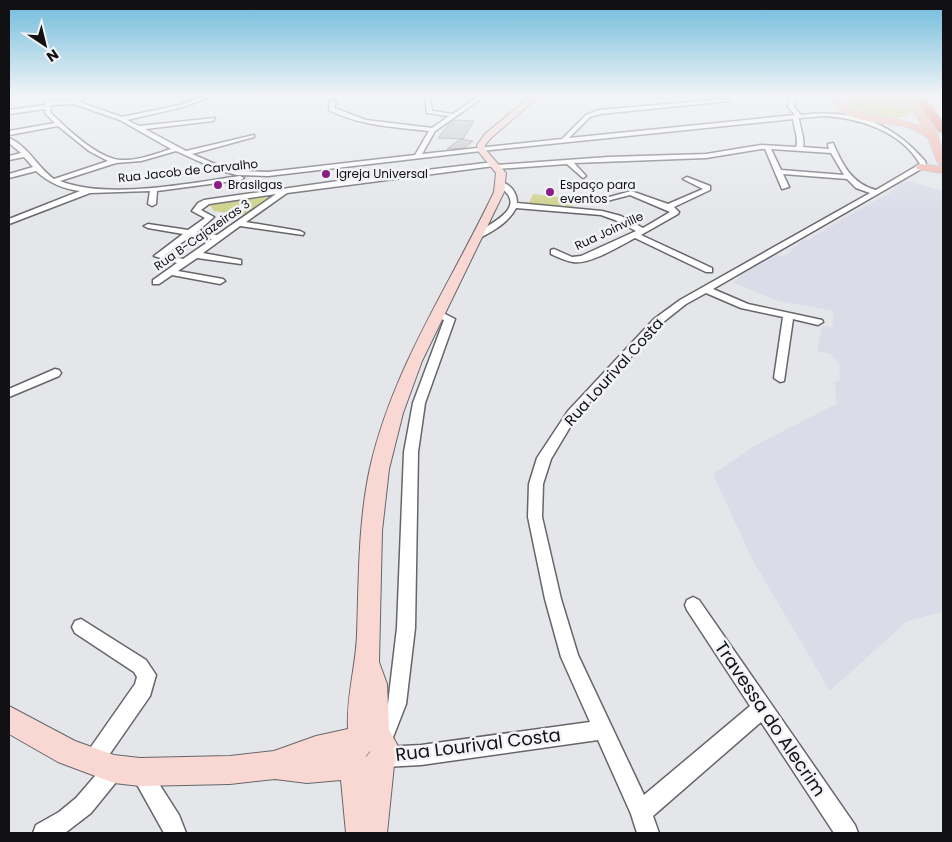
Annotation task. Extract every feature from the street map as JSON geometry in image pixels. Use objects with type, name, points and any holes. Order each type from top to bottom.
[{"type":"main road","points":[[372,833],[369,751],[360,710],[368,658],[370,558],[375,496],[389,434],[404,385],[437,314],[494,203],[501,184],[502,177],[496,165],[481,149],[481,145],[489,135]]},
{"type":"main road","points":[[930,135],[935,138]]},
{"type":"main road","points":[[934,135],[943,163]]},
{"type":"main road","points":[[921,167],[943,170]]},
{"type":"main road","points":[[9,719],[68,752],[116,767],[221,771],[274,765],[321,769],[344,766],[369,751]]},
{"type":"main road","points":[[361,833],[369,751]]},
{"type":"street","points":[[71,135],[113,162]]},
{"type":"street","points":[[152,135],[176,149],[228,171],[268,174],[601,135]]},
{"type":"street","points":[[418,156],[430,135]]},
{"type":"street","points":[[563,140],[568,135]]},
{"type":"street","points":[[798,135],[801,142],[799,149]]},
{"type":"street","points":[[895,135],[922,161],[921,167]]},
{"type":"street","points":[[187,153],[252,136]]},
{"type":"street","name":"Rua Jacob de Carvalho","points":[[9,140],[22,148],[38,168],[54,181],[68,187],[90,190],[154,188],[268,174]]},
{"type":"street","points":[[767,147],[785,187]]},
{"type":"street","points":[[186,262],[159,257],[160,253],[209,219],[210,217],[198,214],[196,210],[201,205],[215,200],[496,165],[735,154],[747,148],[832,148],[849,177],[858,186],[876,192]]},
{"type":"street","points":[[54,181],[113,162],[138,160],[176,149]]},
{"type":"street","points":[[9,158],[26,154]]},
{"type":"street","points":[[569,162],[583,176]]},
{"type":"street","name":"Rua Lourival Costa","points":[[648,833],[641,812],[570,657],[553,600],[535,518],[536,484],[544,458],[572,414],[658,321],[682,302],[707,290],[921,167]]},
{"type":"street","points":[[9,176],[38,168]]},
{"type":"street","points":[[778,172],[849,177]]},
{"type":"street","name":"Rua Joinville","points":[[554,252],[568,259],[582,260],[638,233],[670,210],[706,190],[707,188],[703,185],[687,179]]},
{"type":"street","points":[[477,236],[502,221],[513,204],[514,194],[501,184]]},
{"type":"street","points":[[152,204],[154,188]]},
{"type":"street","points":[[9,222],[90,190]]},
{"type":"street","name":"Rua B-Cajazeiras 3","points":[[156,282],[197,255],[286,190]]},
{"type":"street","points":[[599,201],[631,193],[670,210]]},
{"type":"street","points":[[513,204],[602,213],[618,218],[638,233],[710,270]]},
{"type":"street","points":[[240,224],[300,233]]},
{"type":"street","points":[[148,226],[221,238]]},
{"type":"street","points":[[197,255],[238,262]]},
{"type":"street","points":[[170,272],[220,281]]},
{"type":"street","points":[[707,290],[745,306],[818,322]]},
{"type":"street","points":[[369,751],[397,704],[406,628],[411,452],[419,403],[450,319],[437,314]]},
{"type":"street","points":[[780,378],[788,316]]},
{"type":"street","points":[[9,393],[54,373]]},
{"type":"street","name":"Travessa do Alecrim","points":[[693,605],[847,833]]},
{"type":"street","points":[[44,833],[67,828],[116,767],[147,675],[140,666],[82,627]]},
{"type":"street","points":[[641,812],[762,708]]},
{"type":"street","name":"Rua Lourival Costa","points":[[369,751],[421,755],[602,730]]},
{"type":"street","points":[[116,767],[172,822],[175,833]]},
{"type":"shaded area","points":[[905,180],[943,191],[943,612],[907,621],[830,691],[752,559],[713,474],[756,445],[836,404],[835,382],[840,380],[839,363],[830,354],[817,351],[822,326],[832,327],[834,311],[778,301],[733,283],[744,273],[775,254],[784,257],[803,240],[808,240],[892,192],[889,191],[895,188],[893,186]]},
{"type":"green space","points":[[272,194],[277,195],[248,216],[214,211],[209,204]]},
{"type":"green space","points":[[533,194],[575,199],[572,208],[529,203]]},
{"type":"building","points":[[440,135],[465,135],[463,139],[438,138]]},
{"type":"building","points":[[460,139],[473,141],[464,148],[447,149]]},
{"type":"place","name":"Igreja Universal","points":[[326,174]]},
{"type":"place","name":"Brasilgas","points":[[218,185]]},
{"type":"place","name":"Espaço para eventos","points":[[550,192]]}]
